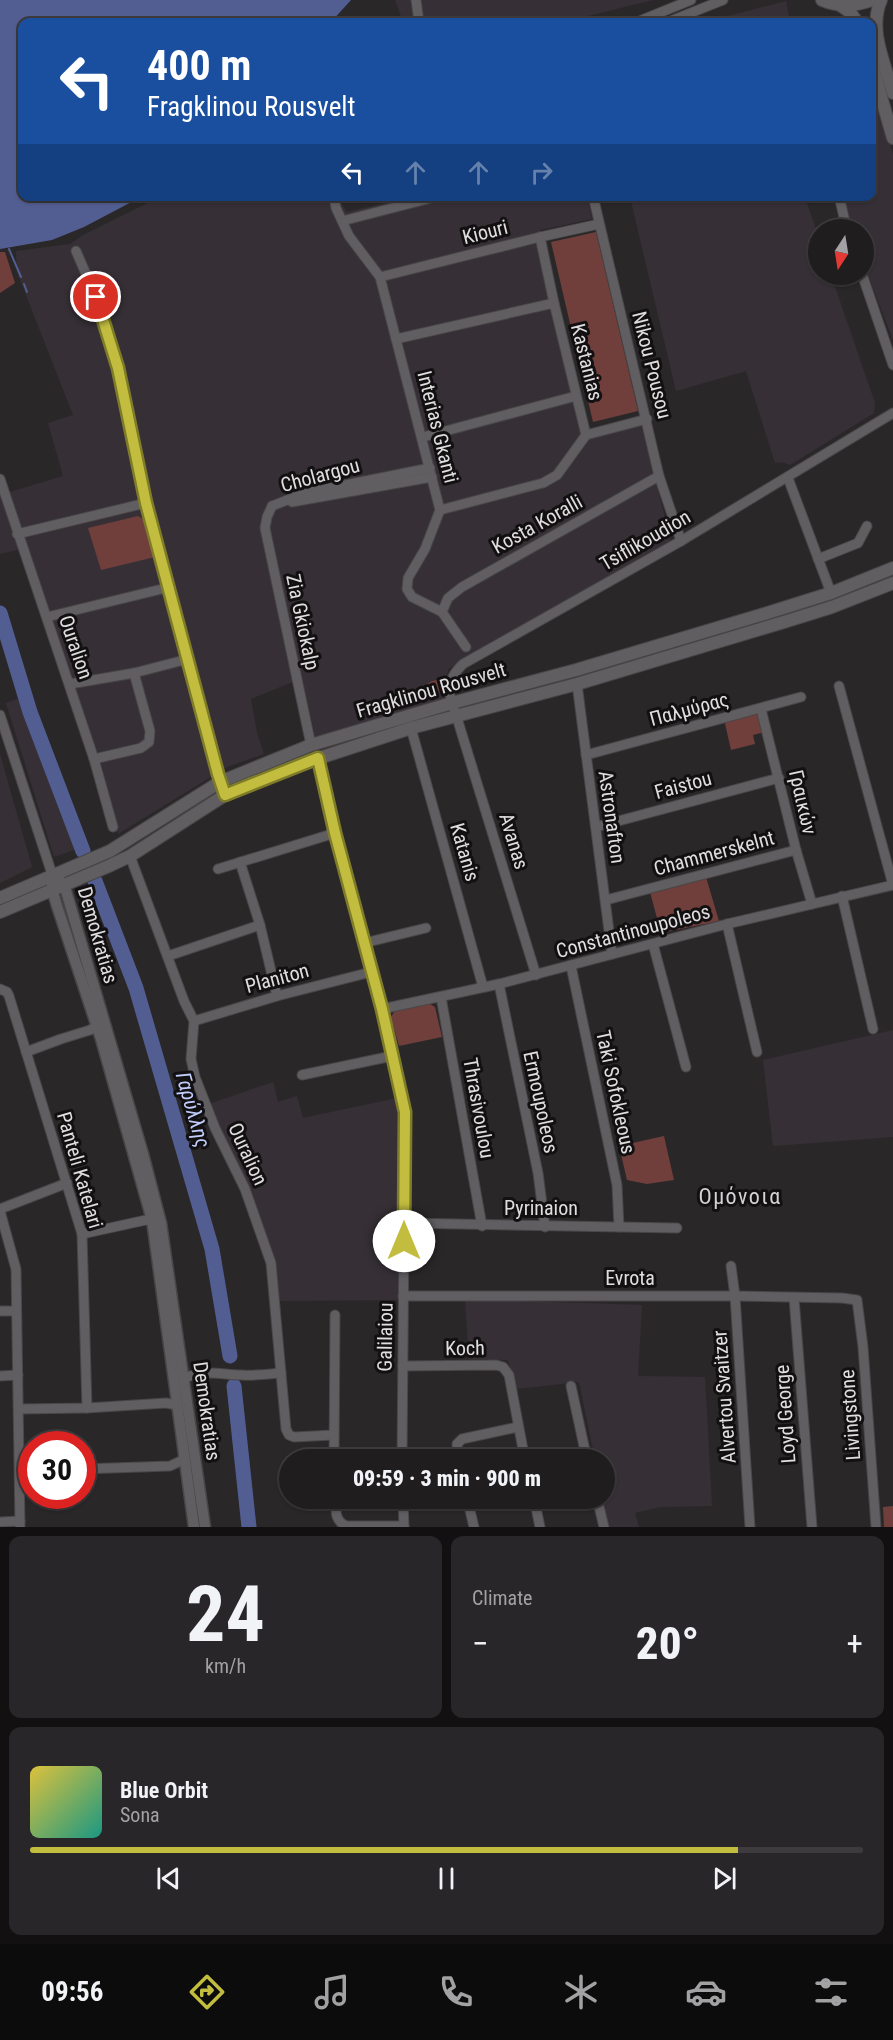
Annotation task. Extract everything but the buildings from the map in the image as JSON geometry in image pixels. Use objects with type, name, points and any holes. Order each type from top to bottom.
[{"type":"main road","points":[[822,0],[840,5],[859,4],[872,0]]},
{"type":"main road","points":[[881,0],[876,19],[877,37],[893,93]]},
{"type":"main road","points":[[840,5],[854,18]]},
{"type":"main road","points":[[876,80],[893,138]]},
{"type":"main road","name":"Fragklinou Rousvelt","points":[[0,898],[110,851],[220,782],[311,746],[576,670],[831,593],[893,568]]},
{"type":"main road","name":"Fragklinou Rousvelt","points":[[0,912],[130,856],[225,795],[318,758],[411,728],[577,684],[832,607],[893,583]]},
{"type":"street","points":[[416,0],[418,18]]},
{"type":"street","points":[[647,18],[691,0]]},
{"type":"street","points":[[678,18],[723,0]]},
{"type":"street","name":"Interias Gkanti","points":[[336,201],[349,236],[380,277],[423,436],[440,510],[425,549],[408,578],[407,589],[412,597],[441,612],[466,647]]},
{"type":"street","points":[[342,221],[420,201]]},
{"type":"street","name":"Nikou Pousou","points":[[594,201],[659,476],[681,541]]},
{"type":"street","points":[[840,201],[844,219]]},
{"type":"street","name":"Kiouri","points":[[380,277],[599,224]]},
{"type":"street","name":"Kastanias","points":[[540,237],[586,435]]},
{"type":"street","points":[[76,251],[96,297],[111,344],[146,503],[225,795]]},
{"type":"street","points":[[866,285],[893,365]]},
{"type":"street","points":[[396,339],[554,303]]},
{"type":"street","points":[[423,436],[576,396]]},
{"type":"street","name":"Tsiflikoudion","points":[[457,717],[449,692],[450,681],[463,664],[681,541],[893,413]]},
{"type":"street","points":[[440,510],[543,483],[557,475],[586,435],[647,419]]},
{"type":"street","name":"Cholargou","points":[[272,506],[305,493],[431,472]]},
{"type":"street","name":"Kosta Koralli","points":[[441,612],[448,598],[462,587],[659,476]]},
{"type":"street","points":[[788,478],[831,593]]},
{"type":"street","name":"Ouralion","points":[[0,479],[70,684],[113,827]]},
{"type":"street","points":[[17,534],[146,503]]},
{"type":"street","name":"Zia Gkiokalp","points":[[272,506],[265,528],[311,746]]},
{"type":"street","points":[[818,559],[858,543],[867,526]]},
{"type":"street","points":[[47,617],[170,587]]},
{"type":"street","points":[[70,684],[134,673],[188,659]]},
{"type":"street","points":[[94,759],[141,748],[149,742],[150,731],[134,673]]},
{"type":"street","name":"Astronafton","points":[[577,684],[612,954]]},
{"type":"street","points":[[839,686],[893,885]]},
{"type":"street","name":"Παλμύρας","points":[[586,755],[801,697]]},
{"type":"street","name":"Γραικών","points":[[761,709],[796,850],[812,904]]},
{"type":"street","points":[[0,715],[52,874]]},
{"type":"street","name":"Avanas","points":[[457,717],[536,975]]},
{"type":"street","name":"Katanis","points":[[411,728],[483,987]]},
{"type":"street","name":"Galilaiou","points":[[318,758],[335,833],[382,1009],[405,1112],[402,1449]]},
{"type":"street","name":"Faistou","points":[[596,827],[779,778]]},
{"type":"street","points":[[218,869],[335,833]]},
{"type":"street","name":"Chammerskelnt","points":[[606,900],[796,850]]},
{"type":"street","name":"Ouralion","points":[[130,856],[184,1001],[194,1021],[191,1059],[195,1077],[215,1128],[245,1189],[271,1263],[286,1429],[290,1436],[294,1437],[333,1435]]},
{"type":"street","points":[[240,862],[260,925],[277,996]]},
{"type":"street","name":"Demokratias","points":[[52,874],[58,886],[101,1024],[156,1222],[185,1378],[205,1527]]},
{"type":"street","name":"Constantinoupoleos","points":[[382,1009],[499,984],[727,924],[893,885]]},
{"type":"street","points":[[842,896],[873,1029]]},
{"type":"street","points":[[727,924],[757,1052]]},
{"type":"street","points":[[168,956],[260,925]]},
{"type":"street","points":[[364,943],[426,928]]},
{"type":"street","points":[[653,944],[686,1067]]},
{"type":"street","name":"Taki Sofokleous","points":[[571,966],[616,1185],[619,1227]]},
{"type":"street","name":"Planiton","points":[[194,1021],[277,996],[371,972]]},
{"type":"street","name":"Ermoupoleos","points":[[499,984],[538,1173],[545,1227]]},
{"type":"street","name":"Panteli Katelari","points":[[0,989],[7,992],[9,996],[82,1234],[87,1408]]},
{"type":"street","name":"Thrasivoulou","points":[[441,996],[482,1226]]},
{"type":"street","points":[[26,1052],[101,1024]]},
{"type":"street","points":[[302,1075],[392,1056]]},
{"type":"street","points":[[20,1431],[15,1261],[0,1210],[67,1183]]},
{"type":"street","points":[[82,1234],[156,1222]]},
{"type":"street","name":"Demokratias","points":[[156,1222],[172,1404],[185,1459],[194,1527]]},
{"type":"street","name":"Pyrinaion","points":[[404,1223],[677,1228]]},
{"type":"street","name":"Alvertou Svaitzer","points":[[731,1266],[735,1296],[750,1527]]},
{"type":"street","name":"Evrota","points":[[404,1296],[735,1296],[857,1300]]},
{"type":"street","name":"Loyd George","points":[[794,1298],[812,1527]]},
{"type":"street","name":"Livingstone","points":[[857,1300],[863,1347],[876,1527]]},
{"type":"street","points":[[0,1311],[16,1311]]},
{"type":"street","points":[[334,1449],[335,1315]]},
{"type":"street","name":"Koch","points":[[403,1366],[496,1365],[503,1367],[509,1375],[523,1449]]},
{"type":"street","points":[[185,1378],[191,1374],[216,1372],[243,1376],[281,1373]]},
{"type":"street","points":[[0,1376],[18,1375]]},
{"type":"street","points":[[571,1386],[585,1449]]},
{"type":"street","points":[[20,1409],[172,1404]]},
{"type":"street","points":[[457,1449],[457,1444],[462,1439],[518,1427]]},
{"type":"street","points":[[96,1469],[170,1466],[185,1459]]},
{"type":"street","points":[[336,1509],[339,1523],[346,1526],[404,1526],[403,1509]]},
{"type":"street","points":[[470,1509],[474,1527]]},
{"type":"street","points":[[536,1509],[540,1527]]},
{"type":"street","points":[[600,1509],[604,1527]]},
{"type":"street","points":[[0,1522],[20,1524]]},
{"type":"shaded area","points":[[395,0],[653,0],[580,18],[402,18]]},
{"type":"shaded area","points":[[786,1],[789,18],[720,18]]},
{"type":"shaded area","points":[[876,96],[893,154],[893,340],[872,285],[874,285],[874,219],[850,219],[845,201],[876,201]]},
{"type":"shaded area","points":[[152,201],[340,201],[347,212],[394,201],[588,201],[592,219],[540,230],[589,438],[641,425],[671,541],[448,669],[443,701],[316,740],[302,678],[251,699],[257,733],[264,754],[227,767],[118,834],[102,765],[26,548],[0,554],[0,495],[63,476],[48,423],[73,415],[17,272],[16,251],[70,244],[83,235]]},
{"type":"shaded area","points":[[631,201],[806,201],[813,219],[808,219],[808,285],[834,285],[875,403],[874,413],[790,465],[782,462],[775,463],[746,371],[676,391]]},
{"type":"shaded area","points":[[596,232],[638,411],[593,422],[551,242]]},
{"type":"shaded area","points":[[0,252],[5,252],[15,283],[0,293]]},
{"type":"shaded area","points":[[138,516],[146,521],[155,557],[101,570],[88,528]]},
{"type":"shaded area","points":[[437,680],[441,683],[437,696],[413,704],[407,701],[407,697]]},
{"type":"shaded area","points":[[23,697],[79,848],[54,857],[6,703]]},
{"type":"shaded area","points":[[753,713],[758,715],[765,732],[753,735],[755,744],[731,750],[724,719]]},
{"type":"shaded area","points":[[0,754],[32,867],[0,883]]},
{"type":"shaded area","points":[[706,877],[719,921],[661,933],[650,892]]},
{"type":"shaded area","points":[[427,1002],[435,1007],[442,1037],[399,1046],[391,1017],[396,1009]]},
{"type":"shaded area","points":[[893,1030],[893,1137],[773,1146],[763,1060]]},
{"type":"shaded area","points":[[273,1082],[278,1102],[297,1096],[303,1118],[397,1098],[399,1300],[278,1301],[252,1197],[209,1104]]},
{"type":"shaded area","points":[[664,1136],[674,1180],[647,1184],[627,1180],[619,1146]]},
{"type":"shaded area","points":[[465,1299],[642,1305],[638,1376],[705,1377],[712,1506],[660,1507],[635,1513],[639,1527],[608,1527],[605,1509],[615,1509],[615,1449],[593,1449],[579,1382],[516,1389],[508,1360],[469,1359]]},
{"type":"shaded area","points":[[893,1506],[893,1527],[884,1527],[883,1507]]},
{"type":"water","points":[[0,0],[351,0],[335,18],[18,18],[18,201],[133,201],[84,227],[52,240],[0,249]]},
{"type":"waterway","points":[[9,249],[21,277]]},
{"type":"waterway","points":[[24,284],[27,292]]},
{"type":"waterway","name":"Γαρύλλης","points":[[0,613],[30,712],[83,851]]},
{"type":"waterway","name":"Γαρύλλης","points":[[95,881],[136,988],[212,1249],[230,1356]]},
{"type":"waterway","name":"Γαρύλλης","points":[[234,1386],[249,1527]]},
{"type":"district","name":"Ομόνοια","points":[[740,1196]]},
{"type":"route","points":[[96,297],[118,368],[146,503],[225,795],[318,758],[335,833],[382,1009],[405,1112],[404,1241]]}]
